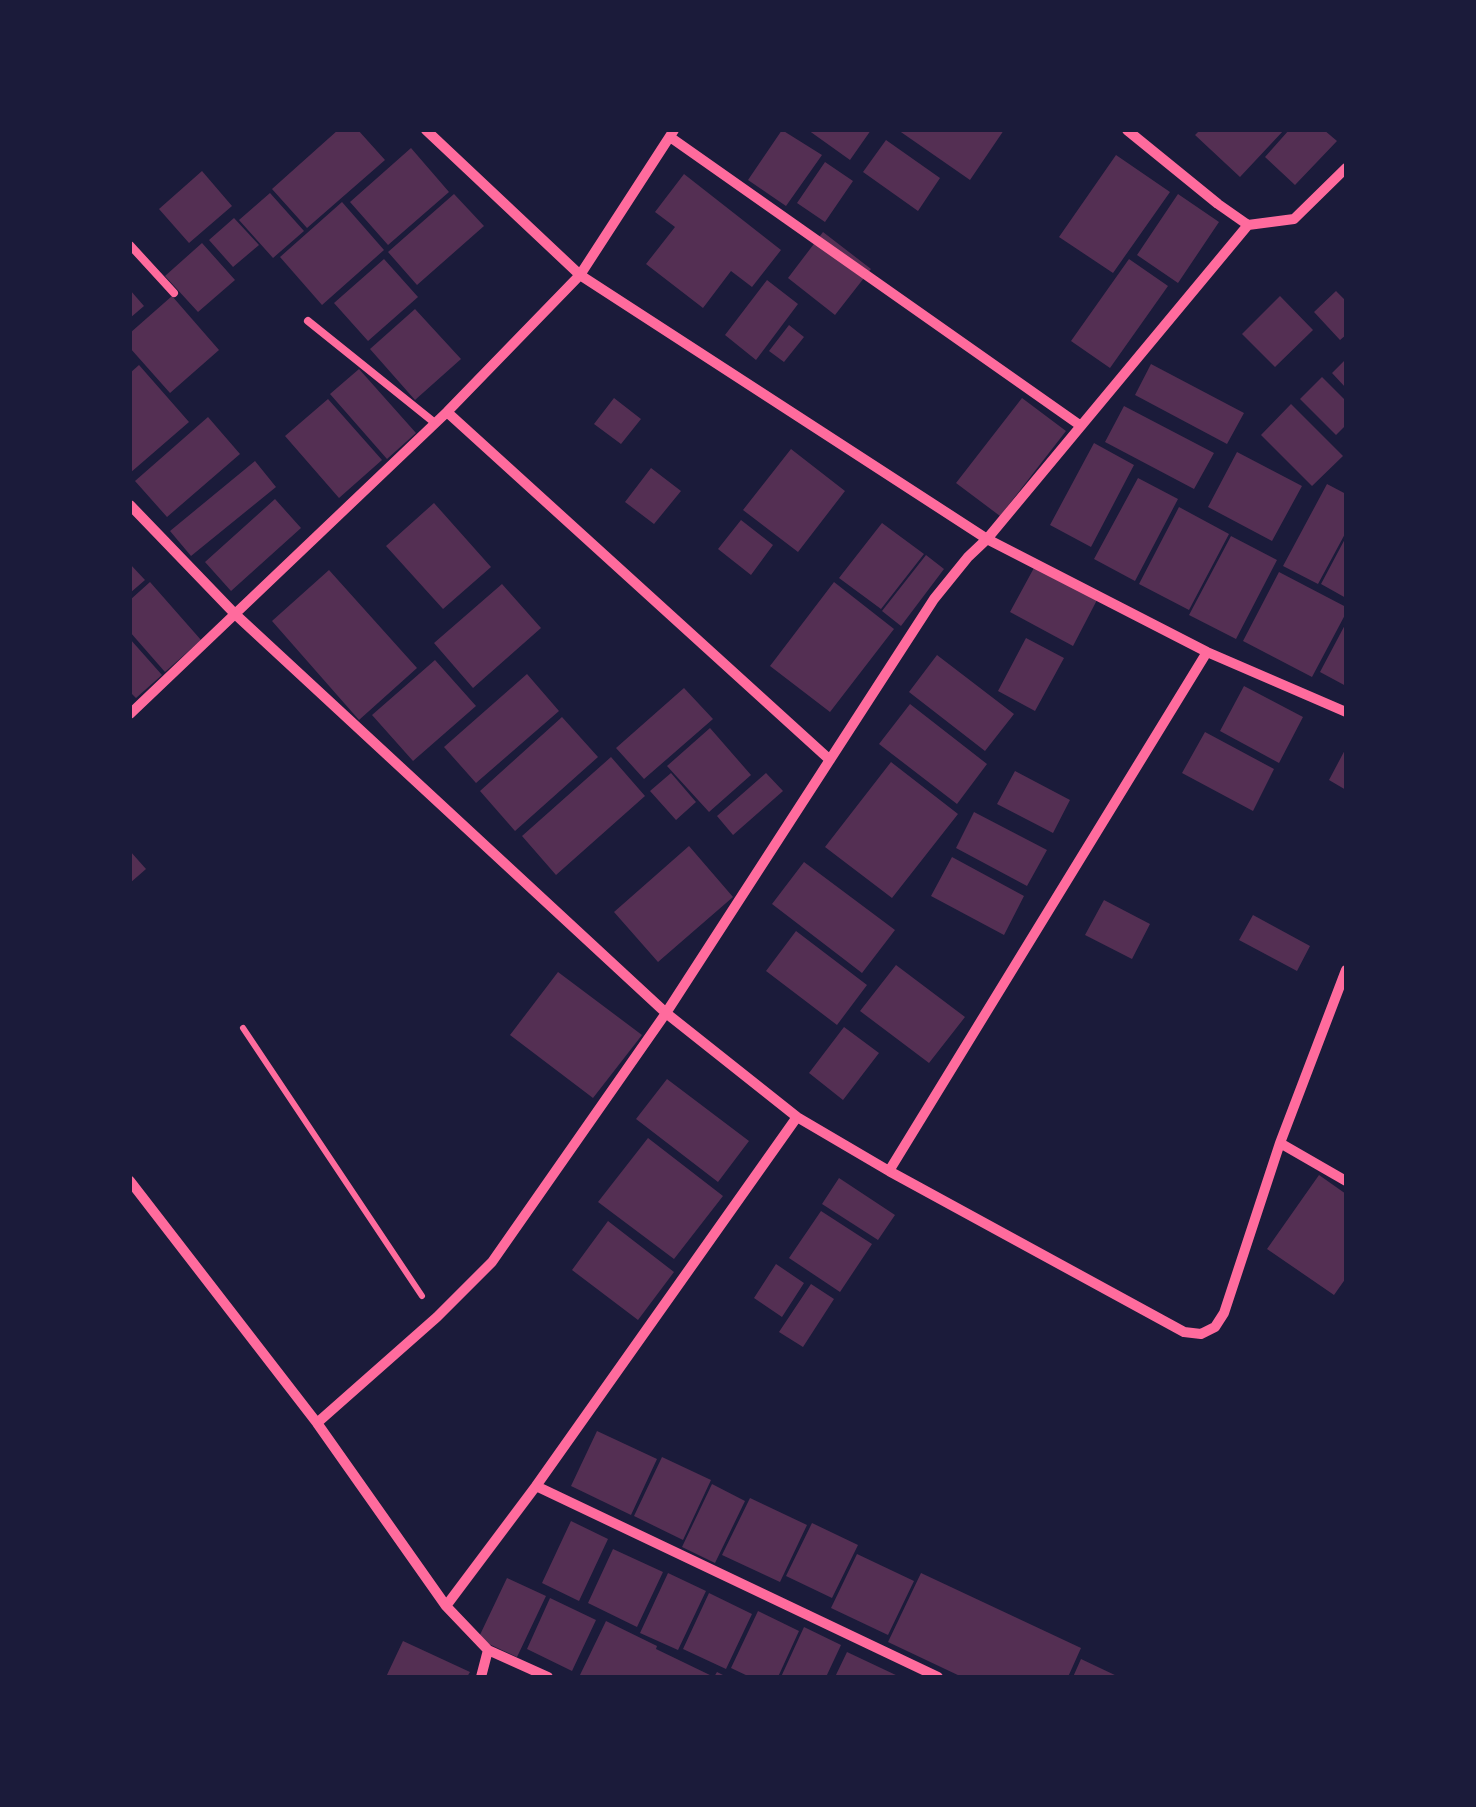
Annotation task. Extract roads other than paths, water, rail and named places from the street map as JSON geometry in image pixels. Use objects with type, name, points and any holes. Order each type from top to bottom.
[{"type":"street","points":[[426,130],[580,275],[987,540],[1207,652],[1346,712]]},
{"type":"street","points":[[1127,130],[1248,225],[1294,219],[1346,168]]},
{"type":"street","points":[[130,714],[436,423],[580,275],[672,133],[1081,426]]},
{"type":"street","points":[[317,1423],[437,1317],[492,1262],[666,1013],[934,598],[987,540],[1248,225]]},
{"type":"street","points":[[447,412],[830,760]]},
{"type":"street","points":[[130,505],[236,614],[666,1013],[797,1117],[1184,1332],[1201,1334],[1215,1326],[1224,1313],[1280,1143],[1346,970]]},
{"type":"street","points":[[889,1171],[1207,652]]},
{"type":"street","points":[[446,1606],[536,1486],[797,1117]]},
{"type":"street","points":[[1280,1143],[1346,1181]]},
{"type":"street","points":[[130,1181],[317,1423],[446,1606],[488,1650],[548,1677]]},
{"type":"street","points":[[536,1486],[938,1677]]},
{"type":"street","points":[[481,1677],[488,1650]]},
{"type":"lane","points":[[130,246],[174,293]]},
{"type":"lane","points":[[308,321],[436,423]]}]
